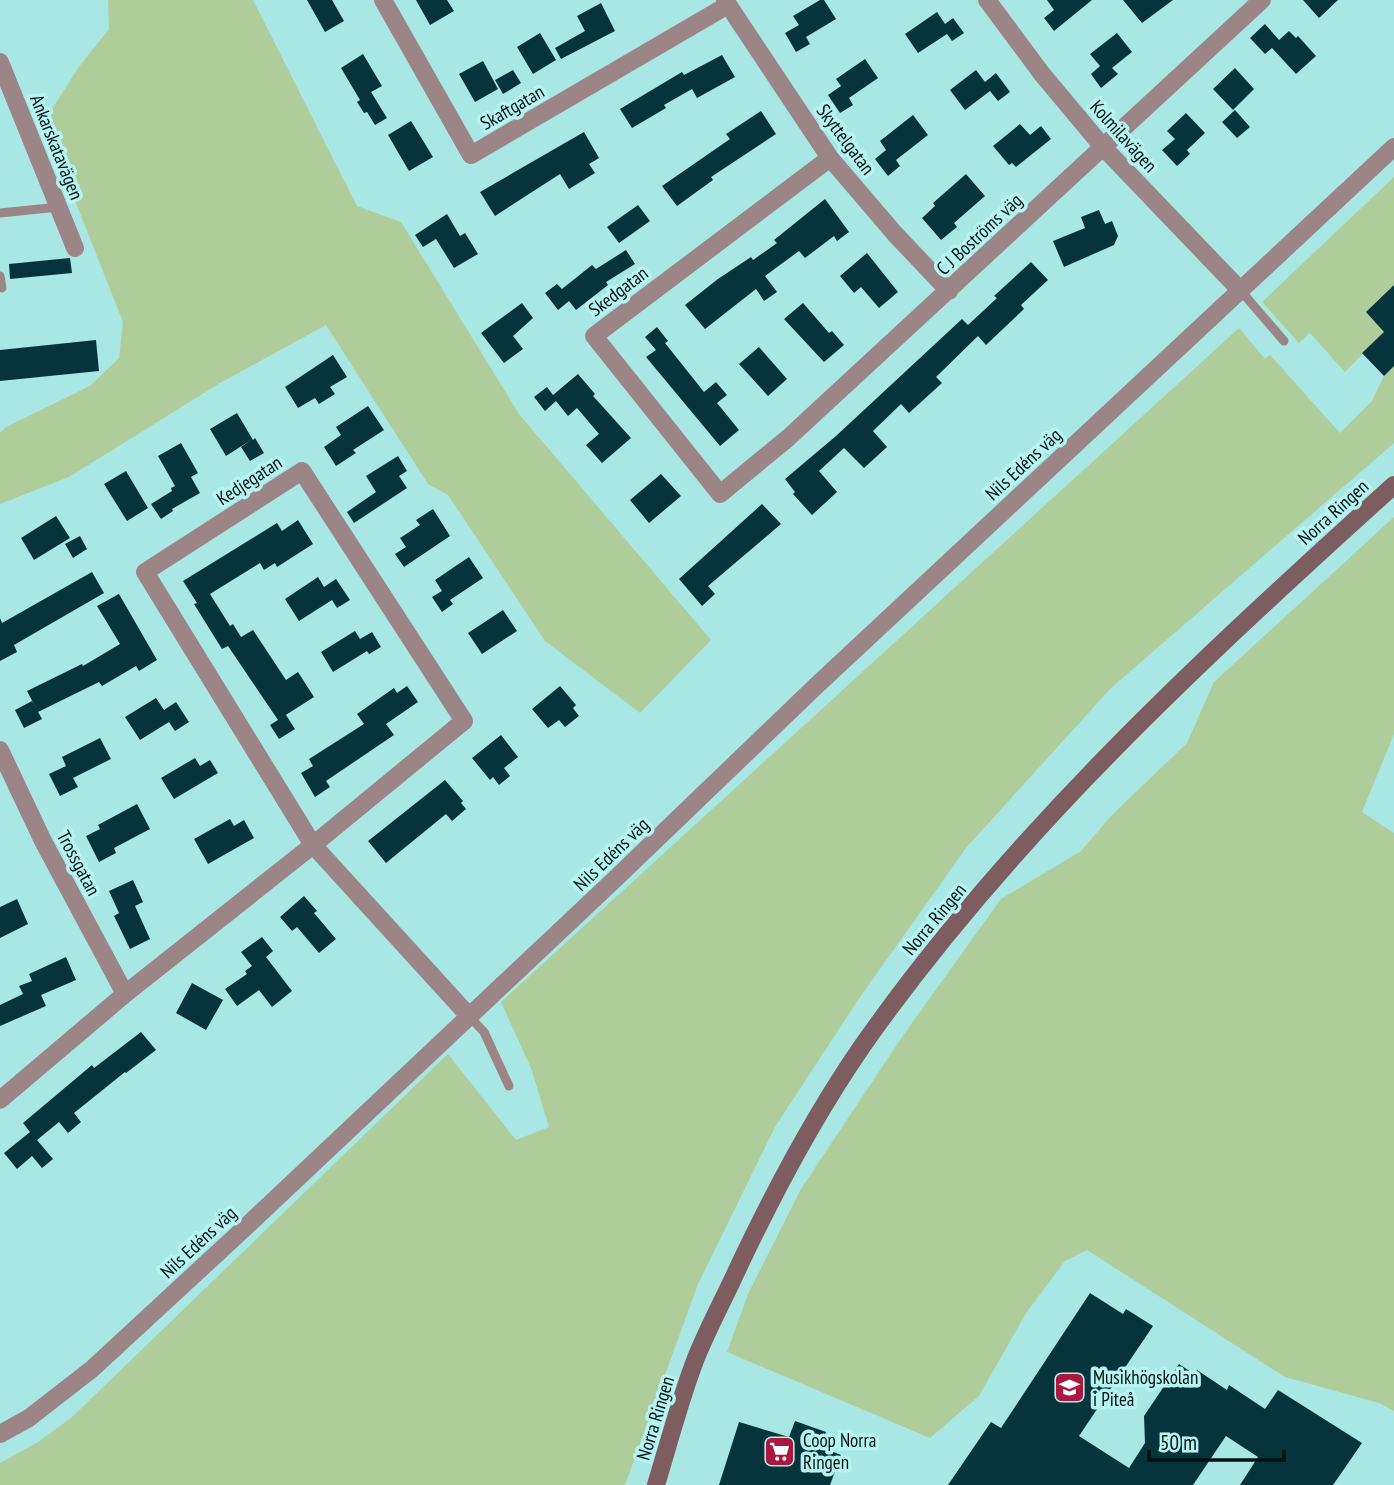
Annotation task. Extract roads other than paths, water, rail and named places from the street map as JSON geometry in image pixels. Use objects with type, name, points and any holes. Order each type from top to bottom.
[{"type":"main road","name":"Norra Ringen","points":[[656,1485],[696,1359],[770,1198],[861,1048],[918,971],[1015,854],[1133,728],[1250,615],[1394,485]]},
{"type":"street","name":"Skaftgatan","points":[[383,0],[471,155],[727,3]]},
{"type":"street","name":"Kolmilavägen","points":[[987,0],[1042,74],[1103,147],[1241,291]]},
{"type":"street","name":"C J Boströms väg","points":[[720,494],[788,438],[949,291],[1103,147],[1243,6],[1262,0]]},
{"type":"street","name":"Skyttelgatan","points":[[727,3],[830,158],[895,234],[949,291]]},
{"type":"street","name":"Ankarskatavägen","points":[[0,62],[75,248]]},
{"type":"street","name":"Nils Edéns väg","points":[[0,1434],[29,1418],[92,1369],[816,686],[1394,147]]},
{"type":"street","name":"Skedgatan","points":[[720,494],[593,336],[830,158]]},
{"type":"street","name":"Kedjegatan","points":[[313,845],[464,721],[302,471],[145,572],[313,845],[469,1016]]},
{"type":"street","name":"Trossgatan","points":[[0,750],[43,841],[125,994]]},
{"type":"street","points":[[0,1100],[125,994],[313,845]]},
{"type":"lane","points":[[0,213],[59,207]]},
{"type":"lane","points":[[0,275],[2,288]]},
{"type":"lane","points":[[1241,291],[1284,341]]},
{"type":"lane","points":[[469,1016],[484,1032],[509,1086]]},
{"type":"place","name":"Musikhögskolan i Piteå","points":[[1070,1388]]},
{"type":"place","name":"Coop Norra Ringen","points":[[780,1451]]}]
